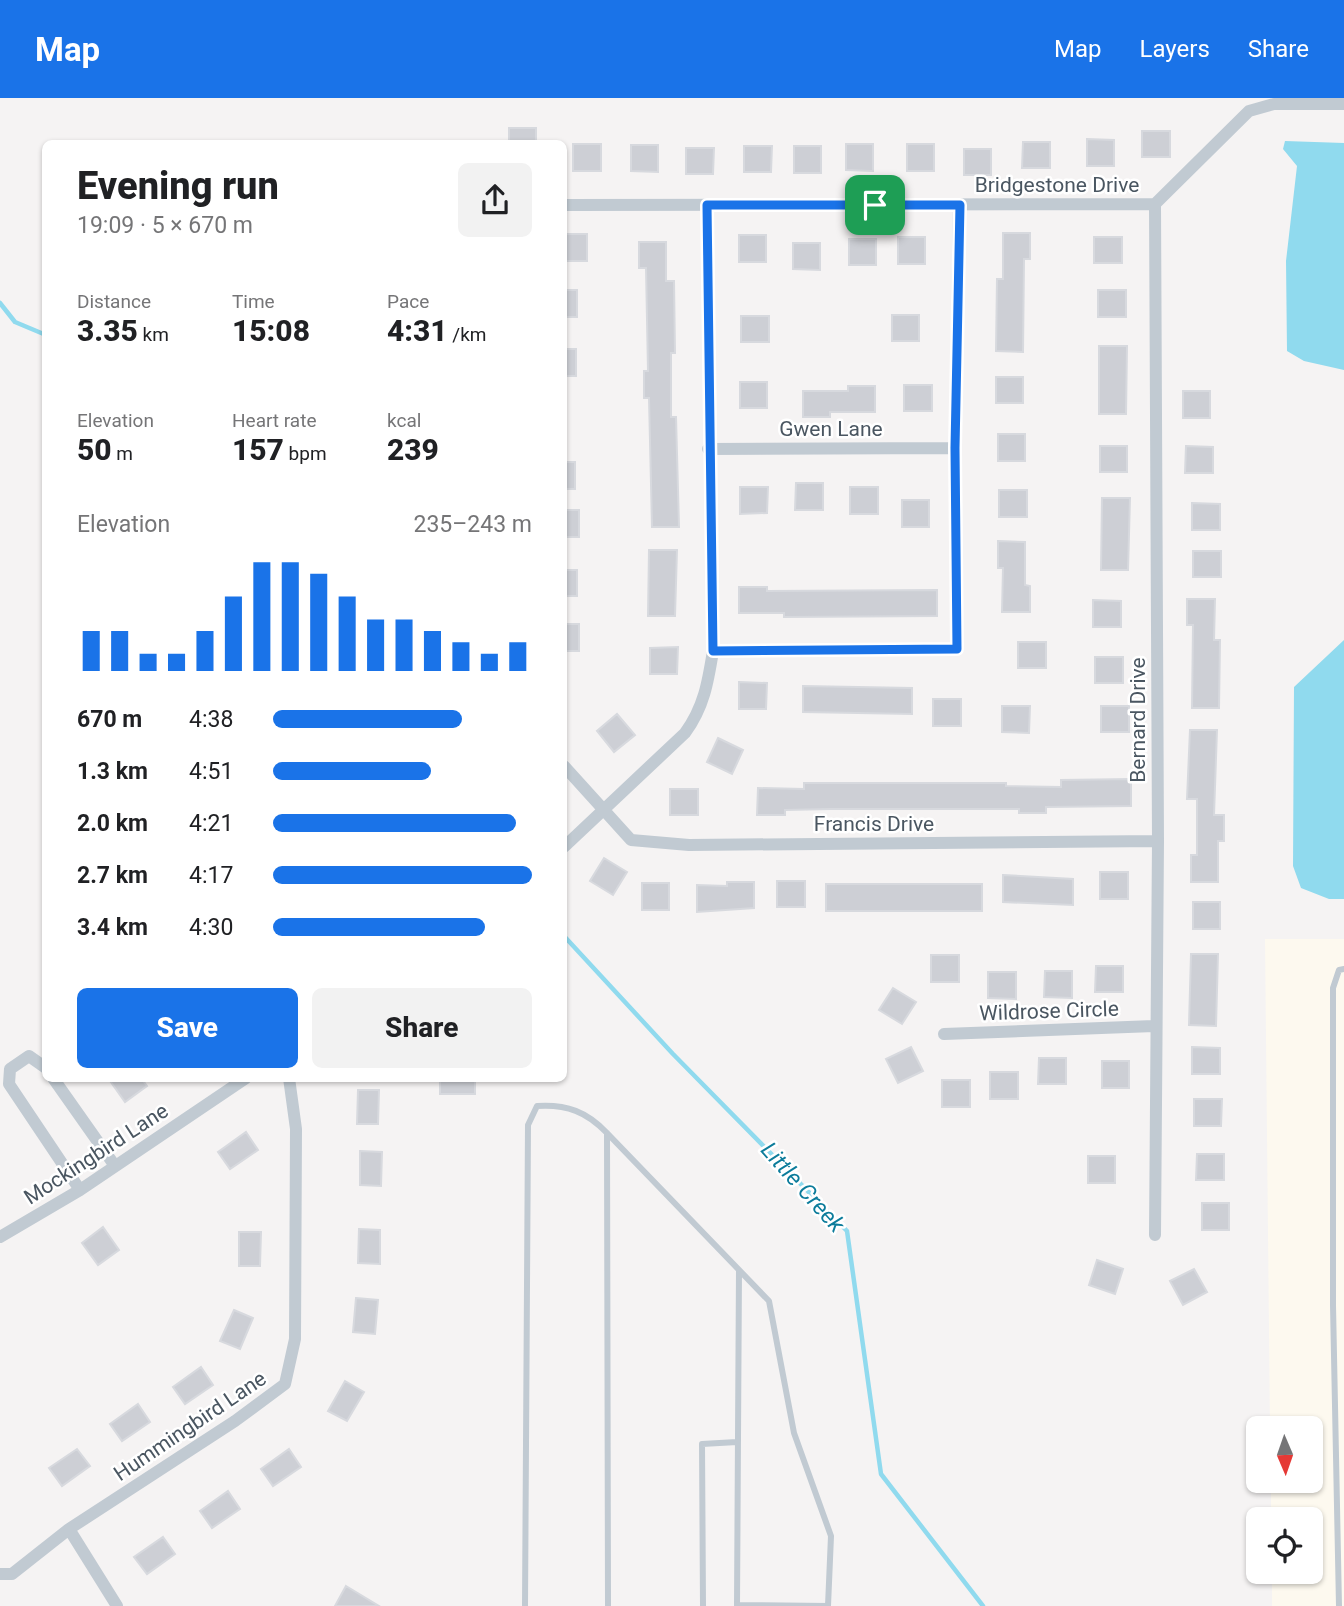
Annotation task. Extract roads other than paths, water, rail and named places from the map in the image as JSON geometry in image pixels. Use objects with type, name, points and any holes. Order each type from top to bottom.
[{"type":"street","name":"Bridgestone Drive","points":[[567,205],[1155,204],[1249,111],[1274,104],[1344,104]]},
{"type":"street","name":"Bernard Drive","points":[[1155,204],[1158,841],[1154,1026],[1155,1235]]},
{"type":"street","points":[[567,844],[685,733],[697,716],[707,691],[713,651],[708,449],[707,205]]},
{"type":"street","points":[[713,651],[957,649],[955,448],[960,205]]},
{"type":"street","name":"Gwen Lane","points":[[708,449],[955,448]]},
{"type":"street","name":"Francis Drive","points":[[567,770],[631,840],[689,845],[1158,841]]},
{"type":"street","name":"Wildrose Circle","points":[[944,1034],[1154,1026]]},
{"type":"street","points":[[42,1065],[29,1056],[10,1069],[9,1084],[80,1190]]},
{"type":"street","points":[[56,1082],[115,1166]]},
{"type":"street","name":"Mockingbird Lane","points":[[0,1237],[80,1190],[240,1082]]},
{"type":"street","name":"Hummingbird Lane","points":[[0,1574],[12,1574],[69,1529],[235,1422],[285,1384],[295,1339],[296,1129],[290,1082]]},
{"type":"street","points":[[69,1529],[117,1606]]},
{"type":"lane","points":[[1339,1606],[1333,988],[1339,970],[1344,969]]},
{"type":"lane","points":[[525,1606],[528,1125],[537,1106],[556,1105],[589,1114],[769,1301],[794,1433],[831,1536],[828,1606],[737,1605],[739,1270]]},
{"type":"lane","points":[[607,1133],[608,1606]]},
{"type":"lane","points":[[1336,1390],[1344,1390]]},
{"type":"lane","points":[[703,1606],[702,1444],[737,1442]]},
{"type":"water","points":[[1285,141],[1344,143],[1344,370],[1304,361],[1287,351],[1286,261],[1297,166],[1283,149]]},
{"type":"water","points":[[1344,640],[1344,899],[1329,899],[1301,888],[1293,866],[1294,687]]},
{"type":"waterway","name":"Little Creek","points":[[0,303],[15,322],[42,333]]},
{"type":"waterway","name":"Little Creek","points":[[567,939],[673,1054],[847,1231],[881,1474],[983,1606]]}]
